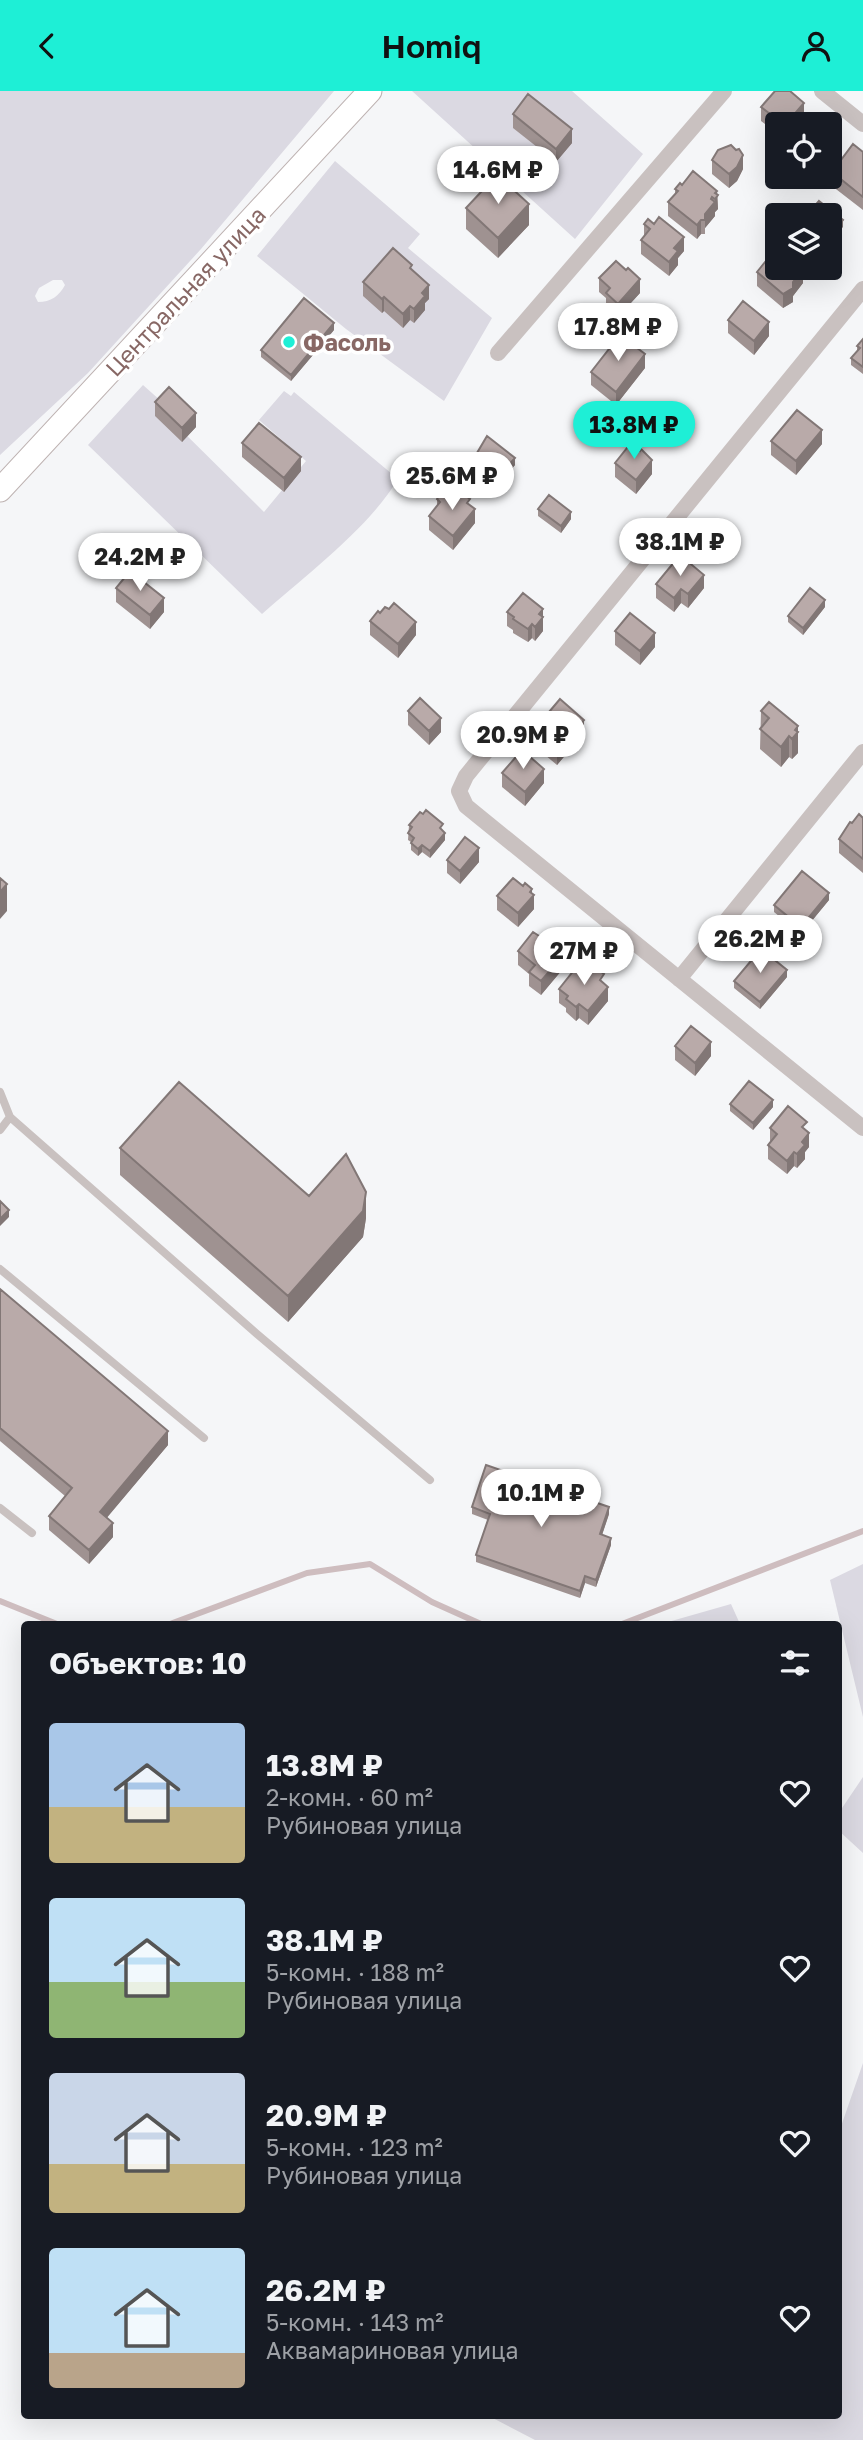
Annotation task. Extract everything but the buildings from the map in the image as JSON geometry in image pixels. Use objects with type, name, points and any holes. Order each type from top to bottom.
[{"type":"main road","name":"Центральная улица","points":[[0,490],[370,91]]},
{"type":"street","points":[[498,353],[724,91]]},
{"type":"street","points":[[822,91],[863,124]]},
{"type":"street","points":[[863,289],[466,776],[458,791],[466,806],[863,1128]]},
{"type":"street","points":[[679,979],[863,752]]},
{"type":"lane","points":[[0,1092],[10,1117],[247,1325],[430,1480]]},
{"type":"lane","points":[[0,1130],[10,1117]]},
{"type":"lane","points":[[0,1269],[204,1438]]},
{"type":"lane","points":[[0,1508],[32,1533]]},
{"type":"shaded area","points":[[0,91],[334,91],[201,249],[88,373],[0,455]],"holes":[[[53,280],[62,280],[65,285],[57,295],[51,300],[38,302],[35,296],[39,288]]]},
{"type":"shaded area","points":[[412,91],[572,91],[643,154],[575,239]]},
{"type":"shaded area","points":[[335,161],[420,234],[408,248],[492,318],[444,401],[346,329],[257,256]]},
{"type":"shaded area","points":[[143,385],[171,410],[166,415],[264,512],[306,461],[259,420],[284,391],[291,396],[294,392],[398,479],[354,533],[262,614],[88,445]]},
{"type":"shaded area","points":[[863,1564],[863,1717],[842,1621],[830,1580]]},
{"type":"shaded area","points":[[731,1604],[739,1621],[672,1621]]},
{"type":"shaded area","points":[[863,1777],[863,1853],[842,1834],[842,1808]]},
{"type":"shaded area","points":[[863,2063],[863,2440],[535,2440],[495,2419],[842,2419],[842,2123]]},
{"type":"waterway","points":[[630,1621],[863,1531]]},
{"type":"waterway","points":[[178,1621],[307,1573],[370,1564],[432,1602],[474,1621]]},
{"type":"waterway","points":[[0,1601],[50,1621]]},
{"type":"place","name":"Фасоль","points":[[289,342]]}]
